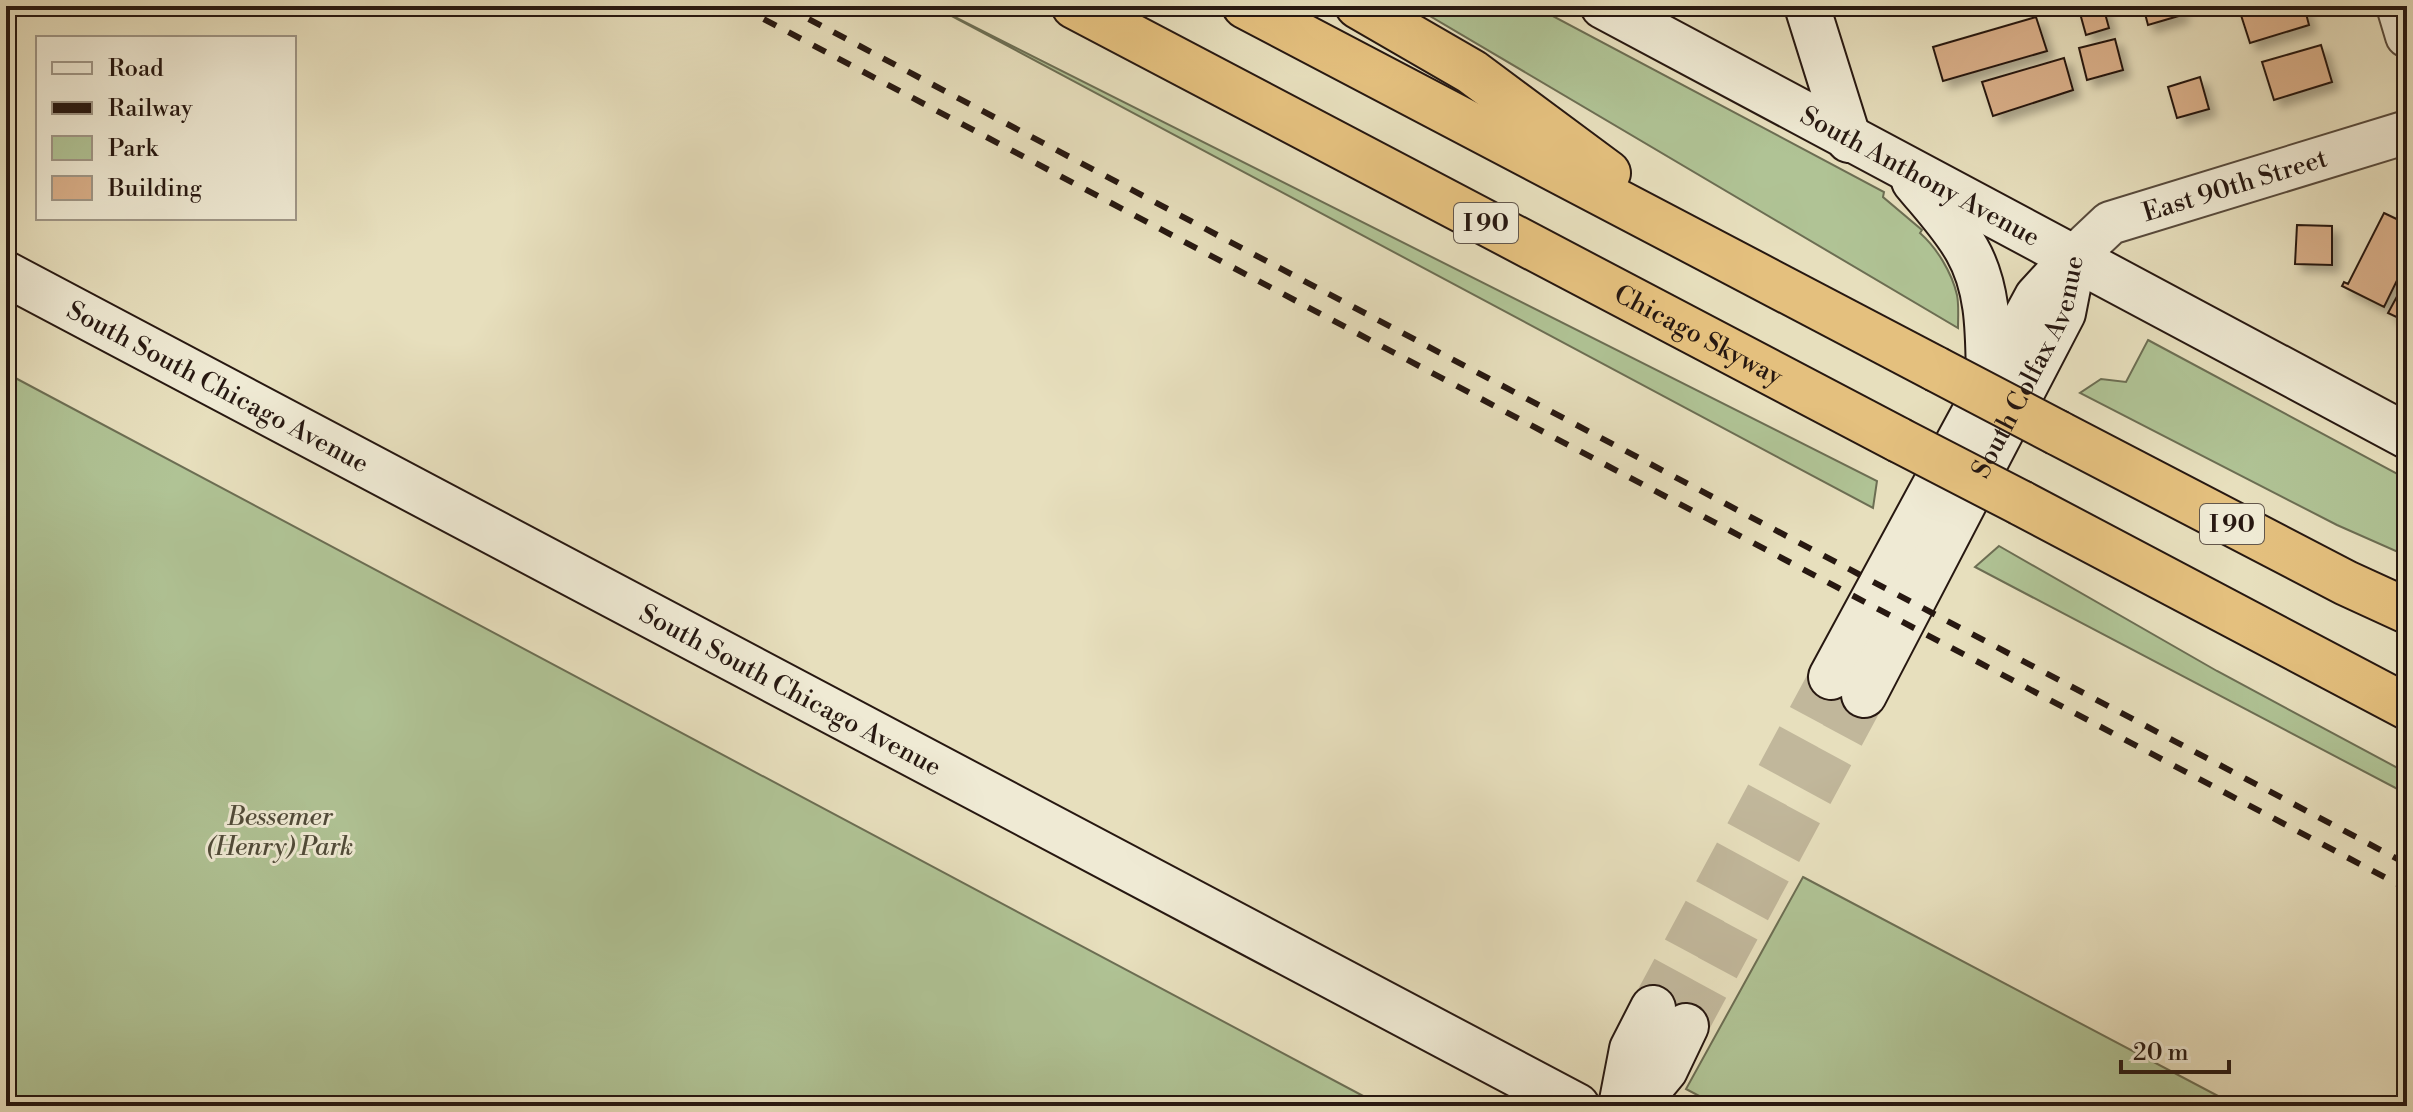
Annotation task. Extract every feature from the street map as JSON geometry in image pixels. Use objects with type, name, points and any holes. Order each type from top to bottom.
[{"type":"highway","name":"I 90","points":[[1245,6],[2332,576],[2407,611]]},
{"type":"highway","points":[[1358,6],[1472,72],[1726,260]]},
{"type":"highway","name":"Chicago Skyway","points":[[1080,11],[2324,663],[2405,700]]},
{"type":"main road","name":"South Anthony Avenue","points":[[1603,6],[2407,436]]},
{"type":"main road","points":[[1807,6],[1849,140]]},
{"type":"main road","points":[[1906,169],[1966,246],[1974,263],[1987,309],[1989,385]]},
{"type":"main road","name":"South Colfax Avenue","points":[[2074,257],[2063,313],[1848,686],[1989,385],[2037,297],[2074,257]]},
{"type":"main road","name":"South South Chicago Avenue","points":[[6,274],[1577,1106]]},
{"type":"main road","points":[[1621,1106],[1632,1049],[1669,1017],[1665,1070],[1635,1106]]},
{"type":"street","points":[[2398,6],[2407,36]]},
{"type":"street","name":"East 90th Street","points":[[2074,257],[2110,223],[2407,132]]},
{"type":"green space","points":[[933,6],[1877,481],[1873,508]]},
{"type":"green space","points":[[1413,6],[1534,6],[1884,192],[1883,197],[1922,230],[1920,233],[1948,270],[1957,295],[1958,328]]},
{"type":"green space","points":[[2148,340],[2407,479],[2407,556],[2337,525],[2080,393],[2101,379],[2126,382]]},
{"type":"green space","name":"Bessemer (Henry) Park","points":[[6,373],[1382,1106],[6,1106]]},
{"type":"green space","points":[[1999,546],[2217,671],[2407,773],[2407,794],[1975,567]]},
{"type":"green space","points":[[1803,877],[2237,1106],[1718,1106],[1686,1089]]},
{"type":"building","points":[[2078,6],[2103,6],[2109,28],[2086,35]]},
{"type":"building","points":[[2143,6],[2179,6],[2182,15],[2148,25]]},
{"type":"building","points":[[2249,6],[2304,6],[2309,25],[2250,43],[2239,9]]},
{"type":"building","points":[[2036,17],[2047,51],[1943,81],[1933,47]]},
{"type":"building","points":[[2115,39],[2123,70],[2087,80],[2079,48]]},
{"type":"building","points":[[2321,45],[2332,82],[2274,100],[2262,62]]},
{"type":"building","points":[[2064,58],[2073,90],[1993,116],[1982,82]]},
{"type":"building","points":[[2200,77],[2209,109],[2177,118],[2168,87]]},
{"type":"building","points":[[2384,213],[2407,224],[2407,260],[2384,307],[2342,286],[2344,282],[2348,284]]},
{"type":"building","points":[[2297,225],[2332,226],[2332,265],[2295,264]]},
{"type":"building","points":[[2407,278],[2407,322],[2388,313]]},
{"type":"tunnel","points":[[1653,1008],[1831,677]]},
{"type":"tunnel","points":[[1686,1026],[1864,695]]},
{"type":"railway","points":[[739,6],[2407,889]]},
{"type":"railway","points":[[784,6],[2407,864]]}]
